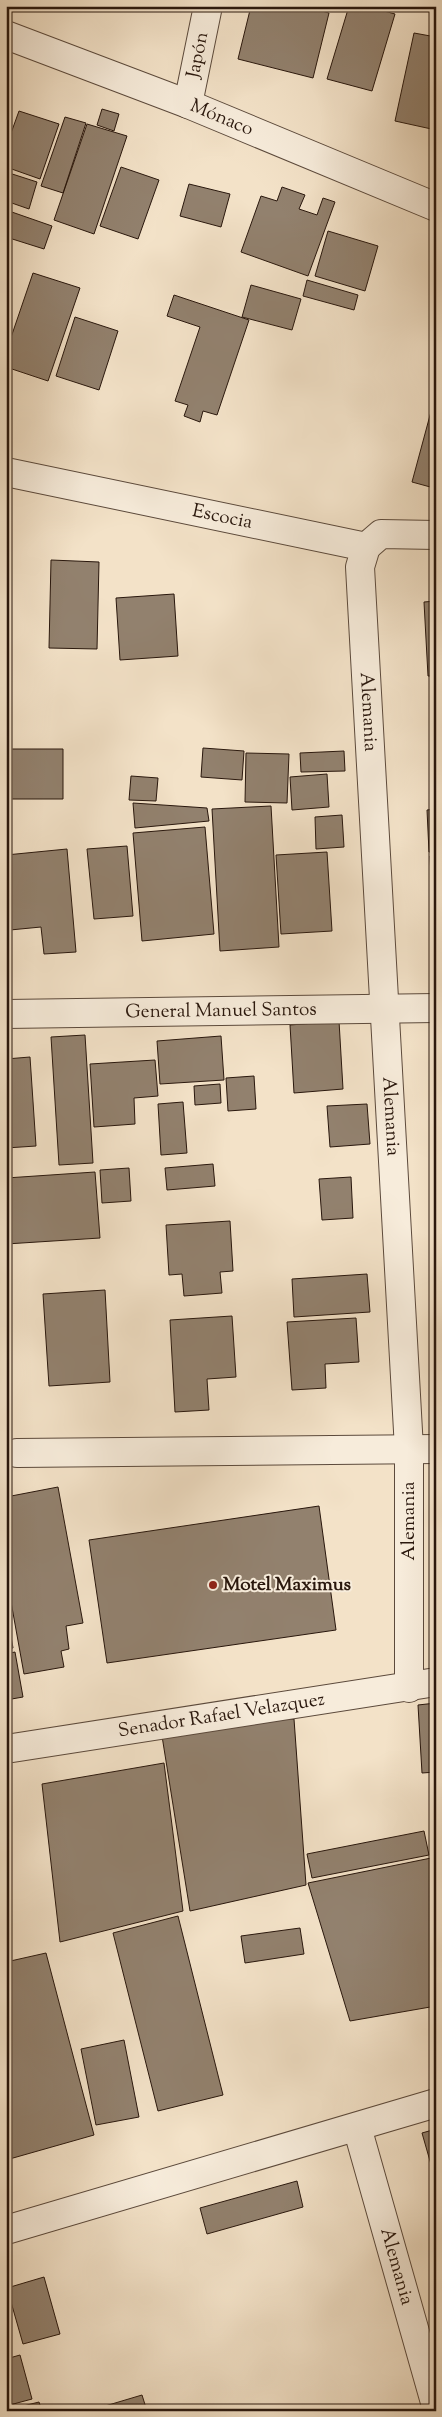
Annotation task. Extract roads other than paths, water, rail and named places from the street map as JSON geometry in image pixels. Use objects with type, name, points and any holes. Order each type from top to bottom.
[{"type":"street","name":"Japón","points":[[188,104],[208,6]]},
{"type":"street","name":"Mónaco","points":[[6,35],[188,104],[436,207]]},
{"type":"street","name":"Escocia","points":[[6,472],[366,547]]},
{"type":"street","points":[[366,547],[381,534],[436,535]]},
{"type":"street","name":"Alemania","points":[[366,547],[360,567],[409,1449],[408,1688]]},
{"type":"street","name":"General Manuel Santos","points":[[6,1014],[436,1008]]},
{"type":"street","points":[[17,1453],[436,1449]]},
{"type":"street","name":"Senador Rafael Velazquez","points":[[6,1749],[408,1688],[436,1682]]},
{"type":"street","points":[[6,2230],[436,2103]]},
{"type":"street","name":"Alemania","points":[[357,2127],[436,2406]]},
{"type":"place","name":"Motel Maximus","points":[[213,1585]]}]
